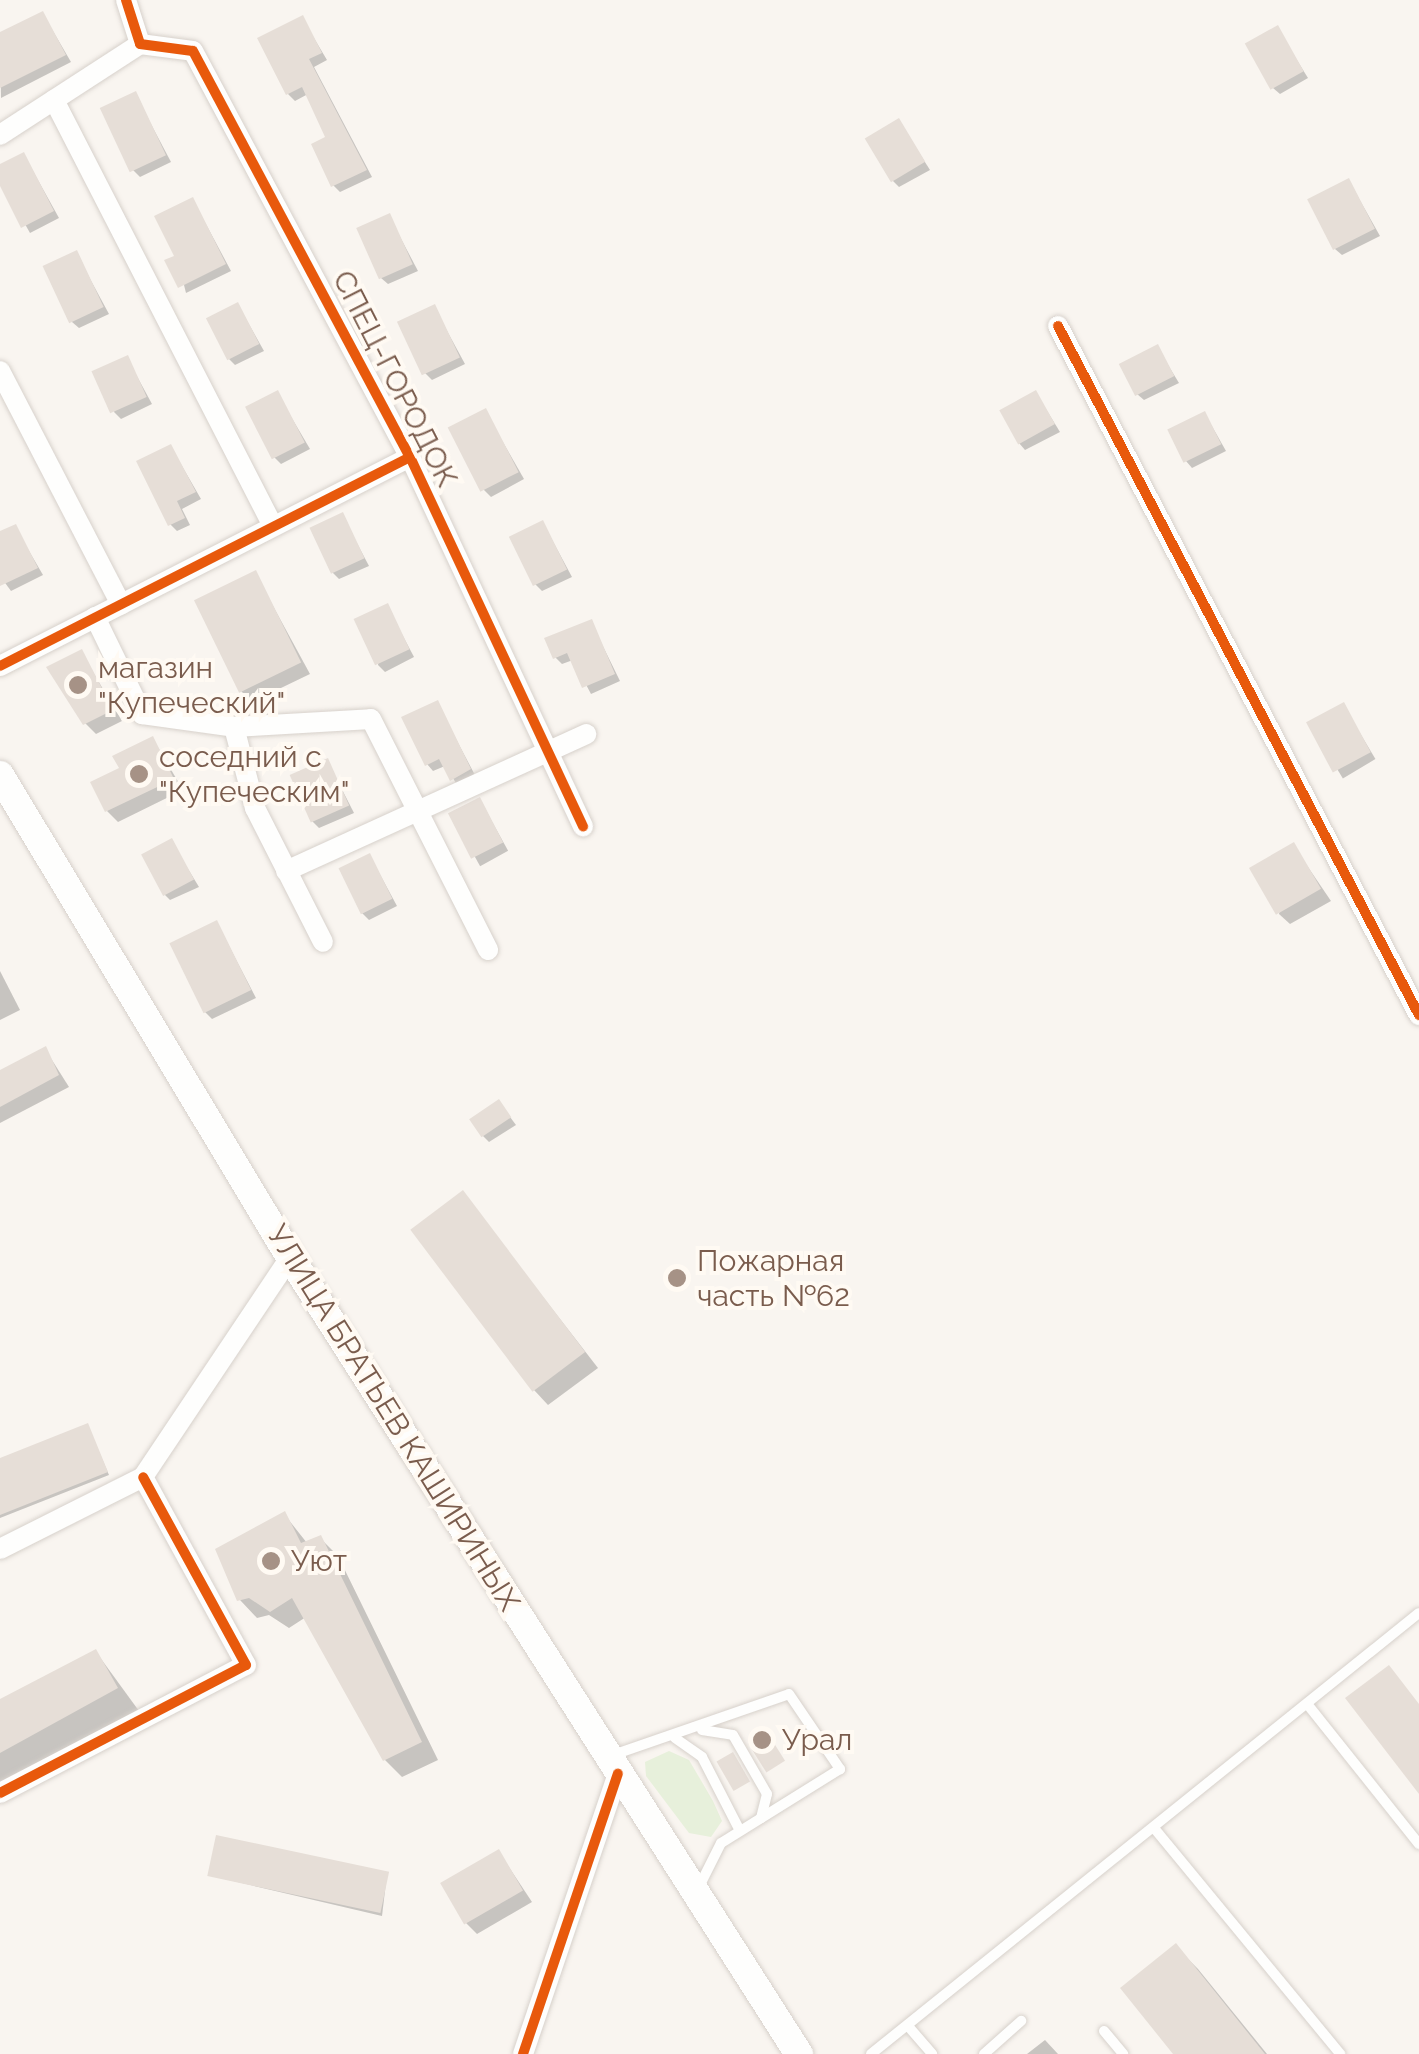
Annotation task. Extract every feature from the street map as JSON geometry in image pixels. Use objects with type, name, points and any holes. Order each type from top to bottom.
[{"type":"main road","name":"УЛИЦА БРАТЬЕВ КАШИРИНЫХ","points":[[0,775],[290,1257],[798,2054]]},
{"type":"street","points":[[0,134],[140,44],[126,0]]},
{"type":"street","name":"СПЕЦ-ГОРОДОК","points":[[140,44],[193,50],[410,457],[583,827]]},
{"type":"street","points":[[54,100],[274,526]]},
{"type":"street","points":[[1058,326],[1419,1015]]},
{"type":"street","points":[[0,371],[121,604]]},
{"type":"street","points":[[0,666],[410,457]]},
{"type":"street","points":[[95,618],[142,714],[234,727],[370,719],[488,950]]},
{"type":"street","points":[[234,727],[255,808],[323,942]]},
{"type":"street","points":[[286,870],[586,734]]},
{"type":"street","points":[[0,1550],[142,1477],[290,1257]]},
{"type":"street","points":[[0,1793],[246,1664],[142,1477]]},
{"type":"street","points":[[524,2054],[612,1766]]},
{"type":"lane","points":[[871,2054],[1419,1613]]},
{"type":"lane","points":[[612,1766],[789,1694],[840,1769],[721,1843],[695,1894]]},
{"type":"lane","points":[[1308,1704],[1419,1844]]},
{"type":"lane","points":[[699,1730],[733,1735],[766,1794],[761,1818]]},
{"type":"lane","points":[[674,1738],[702,1757],[740,1831]]},
{"type":"lane","points":[[1154,1828],[1340,2054]]},
{"type":"lane","points":[[984,2054],[1022,2021]]},
{"type":"lane","points":[[908,2026],[932,2054]]},
{"type":"lane","points":[[1104,2031],[1123,2054]]},
{"type":"green space","points":[[669,1751],[689,1760],[713,1801],[722,1821],[711,1837],[689,1833],[646,1776],[645,1762]]},
{"type":"building","points":[[43,11],[66,55],[0,88],[0,32]]},
{"type":"building","points":[[303,15],[322,53],[309,59],[367,170],[331,187],[311,144],[325,137],[302,87],[286,95],[257,38]]},
{"type":"building","points":[[1278,25],[1304,71],[1270,90],[1245,43]]},
{"type":"building","points":[[136,91],[166,155],[130,172],[100,108]]},
{"type":"building","points":[[899,118],[925,162],[891,182],[865,139]]},
{"type":"building","points":[[24,152],[54,211],[21,228],[0,186],[0,164]]},
{"type":"building","points":[[1349,178],[1375,229],[1333,250],[1307,199]]},
{"type":"building","points":[[193,197],[226,264],[178,288],[164,260],[174,256],[154,216]]},
{"type":"building","points":[[390,213],[413,264],[379,279],[356,228]]},
{"type":"building","points":[[77,250],[104,307],[69,323],[43,266]]},
{"type":"building","points":[[238,302],[259,344],[227,360],[206,318]]},
{"type":"building","points":[[435,304],[460,357],[422,375],[397,322]]},
{"type":"building","points":[[1158,344],[1174,376],[1135,396],[1119,364]]},
{"type":"building","points":[[128,355],[147,397],[110,413],[91,371]]},
{"type":"building","points":[[278,390],[305,443],[272,459],[245,407]]},
{"type":"building","points":[[1036,390],[1055,424],[1018,444],[999,410]]},
{"type":"building","points":[[486,408],[519,472],[480,492],[448,428]]},
{"type":"building","points":[[1205,411],[1221,444],[1183,463],[1167,429]]},
{"type":"building","points":[[171,444],[196,492],[177,501],[185,518],[168,526],[136,461]]},
{"type":"building","points":[[343,512],[365,558],[331,574],[309,528]]},
{"type":"building","points":[[543,520],[567,569],[533,586],[509,537]]},
{"type":"building","points":[[16,524],[38,568],[0,586],[0,531]]},
{"type":"building","points":[[256,570],[301,663],[239,693],[194,600]]},
{"type":"building","points":[[388,603],[410,649],[375,665],[354,619]]},
{"type":"building","points":[[592,619],[615,674],[582,688],[567,653],[553,659],[544,638]]},
{"type":"building","name":"магазин \"Купеческий\"","points":[[82,649],[113,710],[83,725],[46,667]]},
{"type":"building","points":[[438,700],[471,769],[450,781],[439,759],[425,766],[401,717]]},
{"type":"building","points":[[1344,702],[1371,752],[1333,773],[1306,722]]},
{"type":"building","name":"соседний с \"Купеческим\"","points":[[153,736],[174,779],[105,812],[90,782],[119,768],[112,756]]},
{"type":"building","points":[[328,758],[349,806],[311,823],[290,775]]},
{"type":"building","points":[[480,797],[503,842],[471,859],[448,813]]},
{"type":"building","points":[[172,838],[194,879],[163,896],[141,854]]},
{"type":"building","points":[[1294,842],[1321,889],[1276,915],[1249,868]]},
{"type":"building","points":[[370,853],[392,899],[361,914],[339,868]]},
{"type":"building","points":[[217,920],[251,990],[204,1013],[169,943]]},
{"type":"building","points":[[46,1046],[59,1075],[0,1107],[0,1070]]},
{"type":"building","points":[[499,1099],[511,1117],[481,1137],[469,1119]]},
{"type":"building","points":[[463,1190],[585,1352],[532,1392],[410,1230]]},
{"type":"building","points":[[88,1423],[108,1472],[0,1515],[0,1458]]},
{"type":"building","points":[[285,1511],[301,1543],[321,1535],[422,1742],[383,1761],[292,1598],[270,1612],[249,1598],[237,1601],[215,1549]]},
{"type":"building","points":[[96,1649],[118,1688],[0,1753],[0,1699]]},
{"type":"building","points":[[1389,1665],[1419,1704],[1419,1794],[1345,1698]]},
{"type":"building","points":[[767,1732],[785,1761],[766,1772],[748,1744]]},
{"type":"building","points":[[733,1752],[750,1781],[734,1791],[717,1762]]},
{"type":"building","points":[[216,1835],[389,1872],[380,1913],[207,1876]]},
{"type":"building","points":[[499,1849],[523,1891],[464,1925],[440,1883]]},
{"type":"building","points":[[1176,1943],[1265,2054],[1173,2054],[1120,1988]]},
{"type":"cycle path","points":[[126,0],[140,44],[193,51],[410,457],[583,827]]},
{"type":"cycle path","points":[[1058,326],[1419,1015]]},
{"type":"cycle path","points":[[0,666],[410,457]]},
{"type":"cycle path","points":[[0,1793],[246,1665],[143,1477]]},
{"type":"cycle path","points":[[523,2054],[618,1774]]},
{"type":"place","name":"магазин \"Купеческий\"","points":[[78,685]]},
{"type":"place","name":"соседний с \"Купеческим\"","points":[[139,774]]},
{"type":"place","name":"Пожарная часть №62","points":[[677,1278]]},
{"type":"place","name":"Уют","points":[[271,1561]]},
{"type":"place","name":"Урал","points":[[762,1740]]}]
